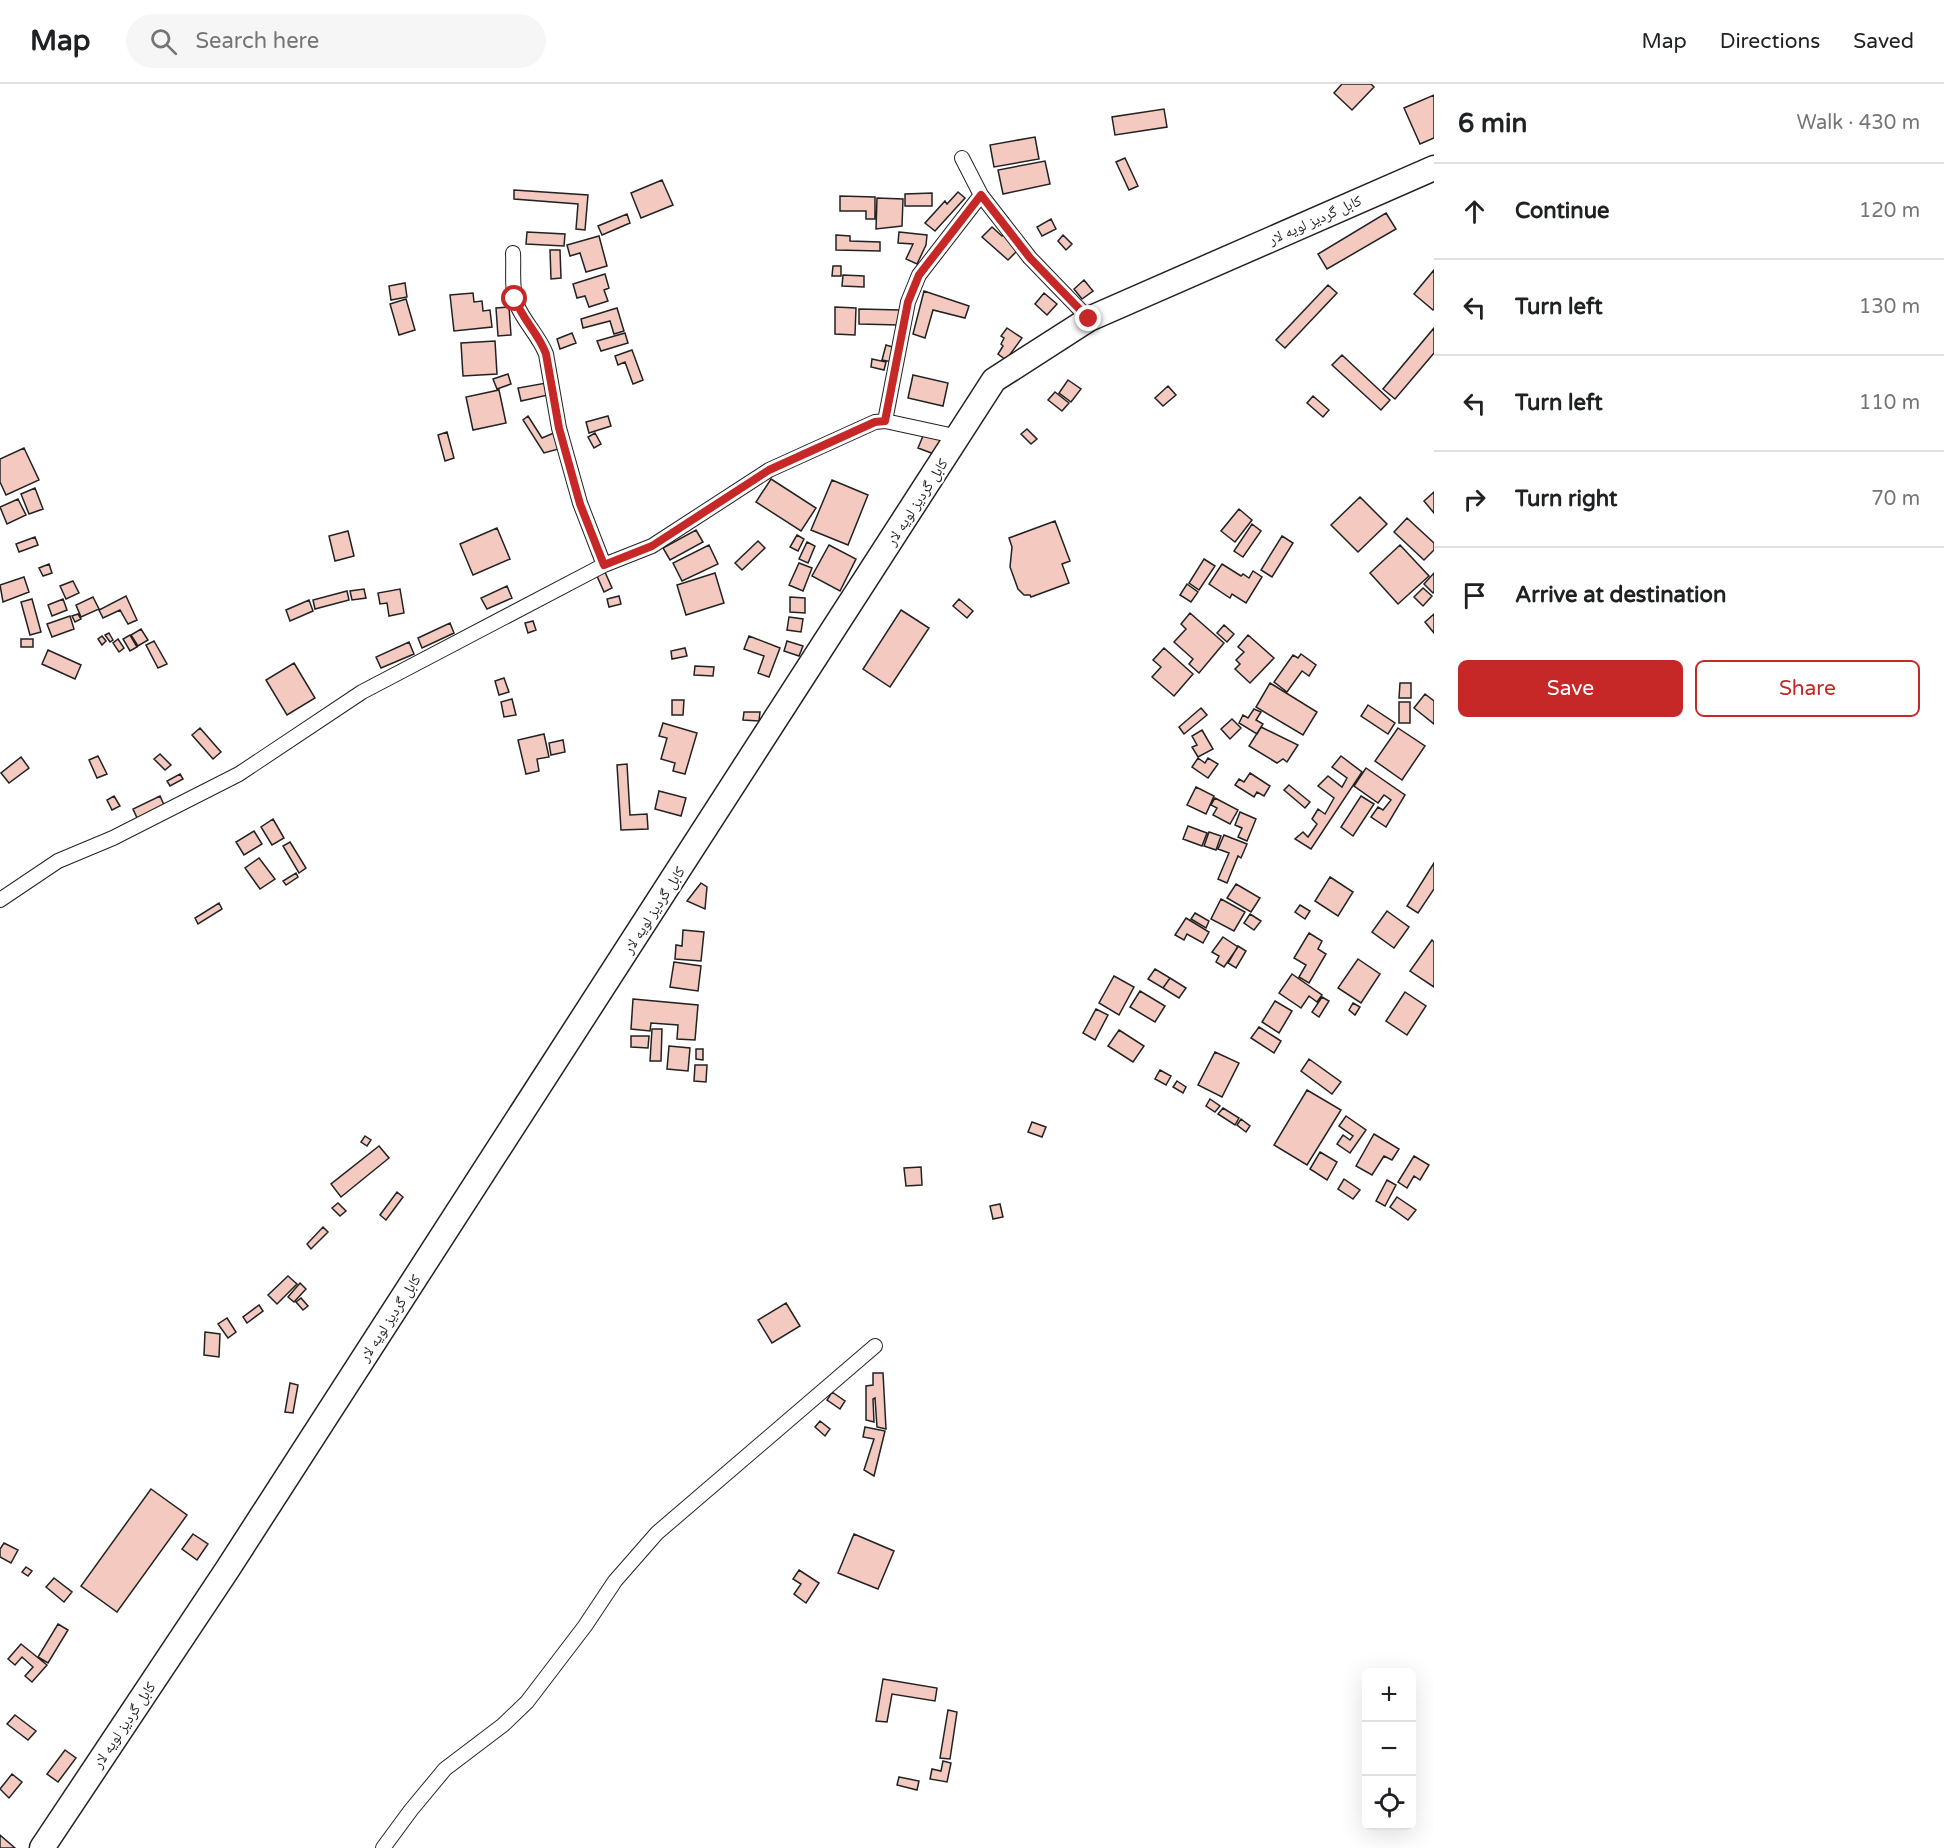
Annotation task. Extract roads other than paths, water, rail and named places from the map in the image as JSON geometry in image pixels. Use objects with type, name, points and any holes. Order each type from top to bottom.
[{"type":"highway","name":"کابل گردیز لویه لار","points":[[42,1848],[227,1570],[960,437],[994,380],[1089,319],[1434,168]]},
{"type":"street","points":[[962,158],[981,195],[1030,258],[1089,319]]},
{"type":"street","points":[[885,421],[908,302],[919,275],[981,195]]},
{"type":"street","points":[[513,253],[515,299],[518,308],[542,343],[546,354],[559,428],[580,504],[604,565]]},
{"type":"street","points":[[0,900],[58,861],[113,838],[239,774],[362,692],[604,565],[652,546],[769,470],[875,422],[885,421],[960,437]]},
{"type":"street","points":[[384,1848],[411,1810],[445,1769],[503,1725],[527,1702],[585,1626],[615,1581],[657,1533],[875,1346]]}]
